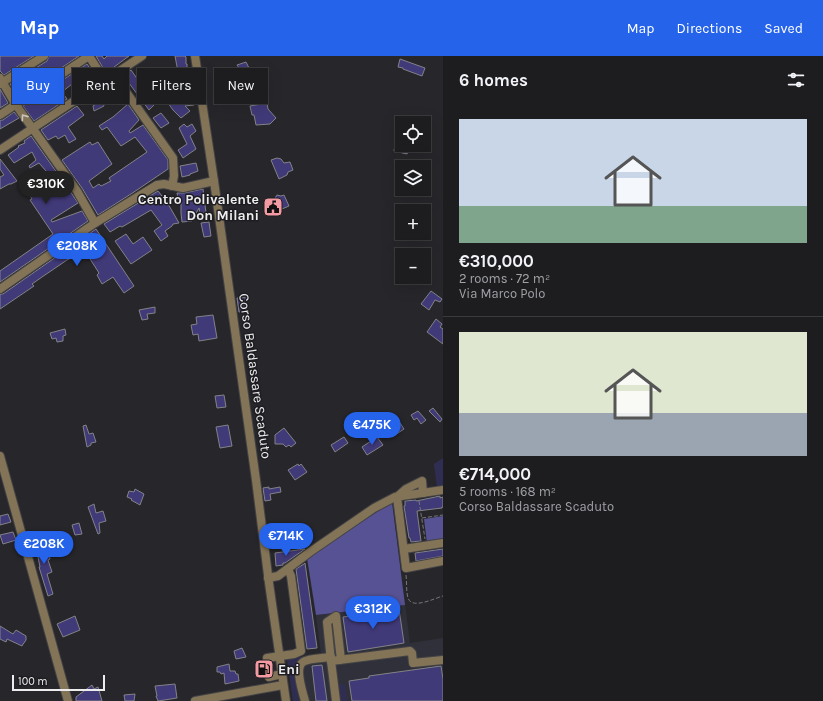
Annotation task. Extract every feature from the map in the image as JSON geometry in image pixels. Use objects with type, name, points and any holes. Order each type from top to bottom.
[{"type":"street","points":[[44,56],[1,81],[32,129],[77,191],[95,223]]},
{"type":"street","points":[[0,115],[89,56],[97,68]]},
{"type":"street","points":[[124,68],[142,56]]},
{"type":"street","name":"Corso Baldassare Scaduto","points":[[196,56],[286,701]]},
{"type":"street","points":[[129,96],[173,158],[174,176],[172,186]]},
{"type":"street","points":[[0,150],[72,103]]},
{"type":"street","points":[[0,289],[95,223],[157,185],[164,184],[183,188],[214,181]]},
{"type":"street","points":[[0,456],[68,701]]},
{"type":"street","points":[[397,497],[406,489],[422,481],[421,496]]},
{"type":"street","points":[[268,578],[278,576],[374,508],[395,497],[421,496],[443,490]]},
{"type":"street","points":[[397,497],[406,568],[443,561]]},
{"type":"street","points":[[404,549],[443,543]]},
{"type":"street","points":[[282,674],[269,676],[267,658],[294,654],[301,651],[291,576],[288,568]]},
{"type":"street","points":[[336,701],[327,622],[336,616],[341,660]]},
{"type":"street","points":[[305,701],[301,688],[299,670],[303,662],[307,660],[341,660],[410,651],[412,653],[413,663],[443,660]]},
{"type":"street","points":[[195,701],[283,685]]},
{"type":"path","points":[[421,496],[426,546]]},
{"type":"path","points":[[422,518],[443,515]]},
{"type":"path","points":[[406,568],[408,599],[411,602],[416,604],[443,596]]},
{"type":"shaded area","points":[[443,458],[443,487],[437,487],[434,464]]},
{"type":"shaded area","points":[[392,502],[405,605],[316,615],[307,558]]},
{"type":"shaded area","points":[[443,516],[443,540],[427,543],[424,519]]},
{"type":"shaded area","points":[[405,605],[410,643],[443,638],[443,701],[293,701],[287,659],[321,654],[316,615]]},
{"type":"shaded area","points":[[301,657],[295,671],[298,698],[297,701],[293,701],[287,659]]},
{"type":"shaded area","points":[[340,684],[345,685],[347,701],[341,701]]},
{"type":"building","points":[[0,56],[34,56],[15,68],[12,68],[12,70],[4,75],[0,71]]},
{"type":"building","points":[[49,56],[79,56],[61,68],[36,68],[47,61]]},
{"type":"building","points":[[96,56],[102,56],[104,59],[107,56],[129,56],[113,68],[103,68]]},
{"type":"building","points":[[175,56],[185,56],[187,68],[177,68]]},
{"type":"building","points":[[400,59],[425,68],[422,76],[398,67]]},
{"type":"building","points":[[246,62],[249,68],[239,68],[237,65]]},
{"type":"building","points":[[87,64],[90,68],[81,68]]},
{"type":"building","points":[[131,70],[137,78],[137,94],[129,83],[129,71]]},
{"type":"building","points":[[72,74],[72,84],[64,90],[64,79]]},
{"type":"building","points":[[0,89],[8,103],[0,108]]},
{"type":"building","points":[[26,104],[60,104],[34,121],[23,106]]},
{"type":"building","points":[[96,104],[103,104],[104,106],[94,111],[93,106]]},
{"type":"building","points":[[128,104],[139,120],[129,131],[130,133],[143,125],[168,160],[168,169],[98,215],[82,188],[62,160],[90,142],[92,145],[98,142],[112,164],[89,181],[93,188],[99,184],[101,186],[111,181],[109,178],[147,152],[135,137],[121,146],[107,127],[102,130],[99,126],[113,117]]},
{"type":"building","points":[[145,104],[155,104],[149,110]]},
{"type":"building","points":[[169,104],[194,104],[185,106],[190,111],[181,118]]},
{"type":"building","points":[[267,104],[268,109],[276,118],[270,124],[256,125],[250,106]]},
{"type":"building","points":[[77,106],[84,115],[68,127],[76,139],[69,143],[65,135],[58,139],[56,136],[48,140],[41,130]]},
{"type":"building","points":[[14,112],[19,118],[0,129],[0,120],[3,120]]},
{"type":"building","points":[[161,113],[169,123],[161,128],[153,118]]},
{"type":"building","points":[[184,124],[187,127],[192,124],[196,131],[190,136],[196,149],[183,158],[178,150],[187,144],[179,128]]},
{"type":"building","points":[[31,136],[78,203],[51,220],[52,222],[82,211],[88,221],[0,282],[0,271],[53,234],[30,200],[32,199],[24,185],[46,171],[39,163],[30,168],[29,166],[36,160],[32,152],[14,163],[8,155],[19,147],[18,146],[25,143],[24,141]]},
{"type":"building","points":[[277,158],[281,159],[284,163],[290,162],[293,170],[279,179],[271,160]]},
{"type":"building","points":[[0,159],[17,181],[0,189],[0,177],[4,175],[0,169]]},
{"type":"building","points":[[196,163],[198,171],[182,177],[180,166]]},
{"type":"building","points":[[203,189],[206,213],[200,213],[199,208],[192,221],[182,222],[181,203],[179,203],[177,193]]},
{"type":"building","points":[[158,191],[164,197],[179,223],[173,224],[165,231],[168,236],[161,241],[154,231],[162,225],[151,210],[122,227],[120,226],[110,232],[104,224]]},
{"type":"building","points":[[277,195],[284,195],[289,206],[270,211],[272,203]]},
{"type":"building","points":[[209,222],[211,236],[204,237],[201,223]]},
{"type":"building","points":[[96,229],[134,286],[124,293],[113,277],[102,284],[97,275],[99,273],[85,251],[67,260],[42,277],[32,284],[34,286],[0,309],[0,294],[3,294]]},
{"type":"building","points":[[126,234],[133,244],[143,237],[152,250],[131,264],[115,241]]},
{"type":"building","points":[[431,291],[442,299],[440,302],[435,300],[429,310],[421,304]]},
{"type":"building","points":[[245,297],[247,311],[239,312],[237,298]]},
{"type":"building","points":[[155,307],[155,313],[147,314],[148,319],[142,320],[139,310]]},
{"type":"building","points":[[213,315],[217,338],[199,341],[198,334],[193,335],[191,325],[197,324],[196,317]]},
{"type":"building","points":[[436,319],[442,324],[440,327],[443,329],[443,344],[427,332]]},
{"type":"building","points":[[65,329],[66,335],[63,336],[63,341],[57,342],[56,338],[52,339],[50,333]]},
{"type":"building","points":[[224,395],[226,407],[217,408],[215,396]]},
{"type":"building","points":[[433,408],[442,419],[440,422],[429,411]]},
{"type":"building","points":[[418,411],[426,420],[421,424],[417,418],[414,420],[411,415]]},
{"type":"building","points":[[400,423],[404,429],[392,437],[387,430],[395,424]]},
{"type":"building","points":[[86,425],[89,434],[93,433],[96,442],[91,443],[91,445],[87,447],[83,426]]},
{"type":"building","points":[[228,425],[232,446],[220,448],[216,427]]},
{"type":"building","points":[[284,428],[296,443],[291,447],[289,445],[286,447],[283,444],[275,444],[275,435]]},
{"type":"building","points":[[344,437],[348,443],[335,452],[331,445]]},
{"type":"building","points":[[377,437],[383,445],[367,455],[362,447]]},
{"type":"building","points":[[298,464],[299,466],[301,464],[307,472],[295,480],[288,470]]},
{"type":"building","points":[[269,487],[269,489],[280,487],[281,492],[270,494],[271,500],[265,501],[263,488]]},
{"type":"building","points":[[135,489],[144,494],[140,505],[127,497],[129,491],[134,492]]},
{"type":"building","points":[[440,496],[440,498],[443,497],[442,508],[417,511],[421,541],[411,542],[404,506],[405,501],[416,501]]},
{"type":"building","points":[[94,504],[96,513],[103,511],[106,521],[99,523],[100,533],[98,534],[88,507]]},
{"type":"building","points":[[8,514],[11,522],[0,525],[0,516]]},
{"type":"building","points":[[79,523],[82,534],[75,535],[72,525]]},
{"type":"building","points":[[13,532],[16,540],[3,544],[0,535]]},
{"type":"building","points":[[40,539],[40,546],[44,545],[44,551],[48,550],[50,559],[48,560],[52,572],[47,574],[53,594],[48,596],[39,567],[37,552],[35,552],[33,544]]},
{"type":"building","points":[[305,549],[283,563],[283,565],[276,566],[275,553]]},
{"type":"building","points":[[443,549],[443,556],[416,561],[415,553]]},
{"type":"building","points":[[305,563],[317,648],[307,649],[296,569]]},
{"type":"building","points":[[399,609],[404,643],[348,652],[343,617]]},
{"type":"building","points":[[75,616],[80,630],[63,637],[57,624]]},
{"type":"building","points":[[0,626],[13,634],[16,630],[26,636],[26,640],[22,646],[7,639],[6,642],[0,639]]},
{"type":"building","points":[[242,648],[246,657],[236,659],[234,651]]},
{"type":"building","points":[[229,664],[230,671],[235,671],[236,674],[238,674],[239,681],[225,684],[224,673],[221,674],[220,672],[217,672],[217,667]]},
{"type":"building","points":[[322,665],[327,701],[316,701],[312,666]]},
{"type":"building","points":[[441,666],[443,679],[443,701],[352,701],[349,681],[369,678],[369,676]]},
{"type":"building","points":[[175,684],[177,698],[158,701],[155,686]]},
{"type":"building","points":[[92,685],[94,689],[98,687],[102,701],[76,701],[76,697]]},
{"type":"building","points":[[135,694],[134,701],[125,701],[124,695]]},
{"type":"place","name":"Centro Polivalente Don Milani","points":[[273,207]]},
{"type":"place","name":"Eni","points":[[264,669]]}]
